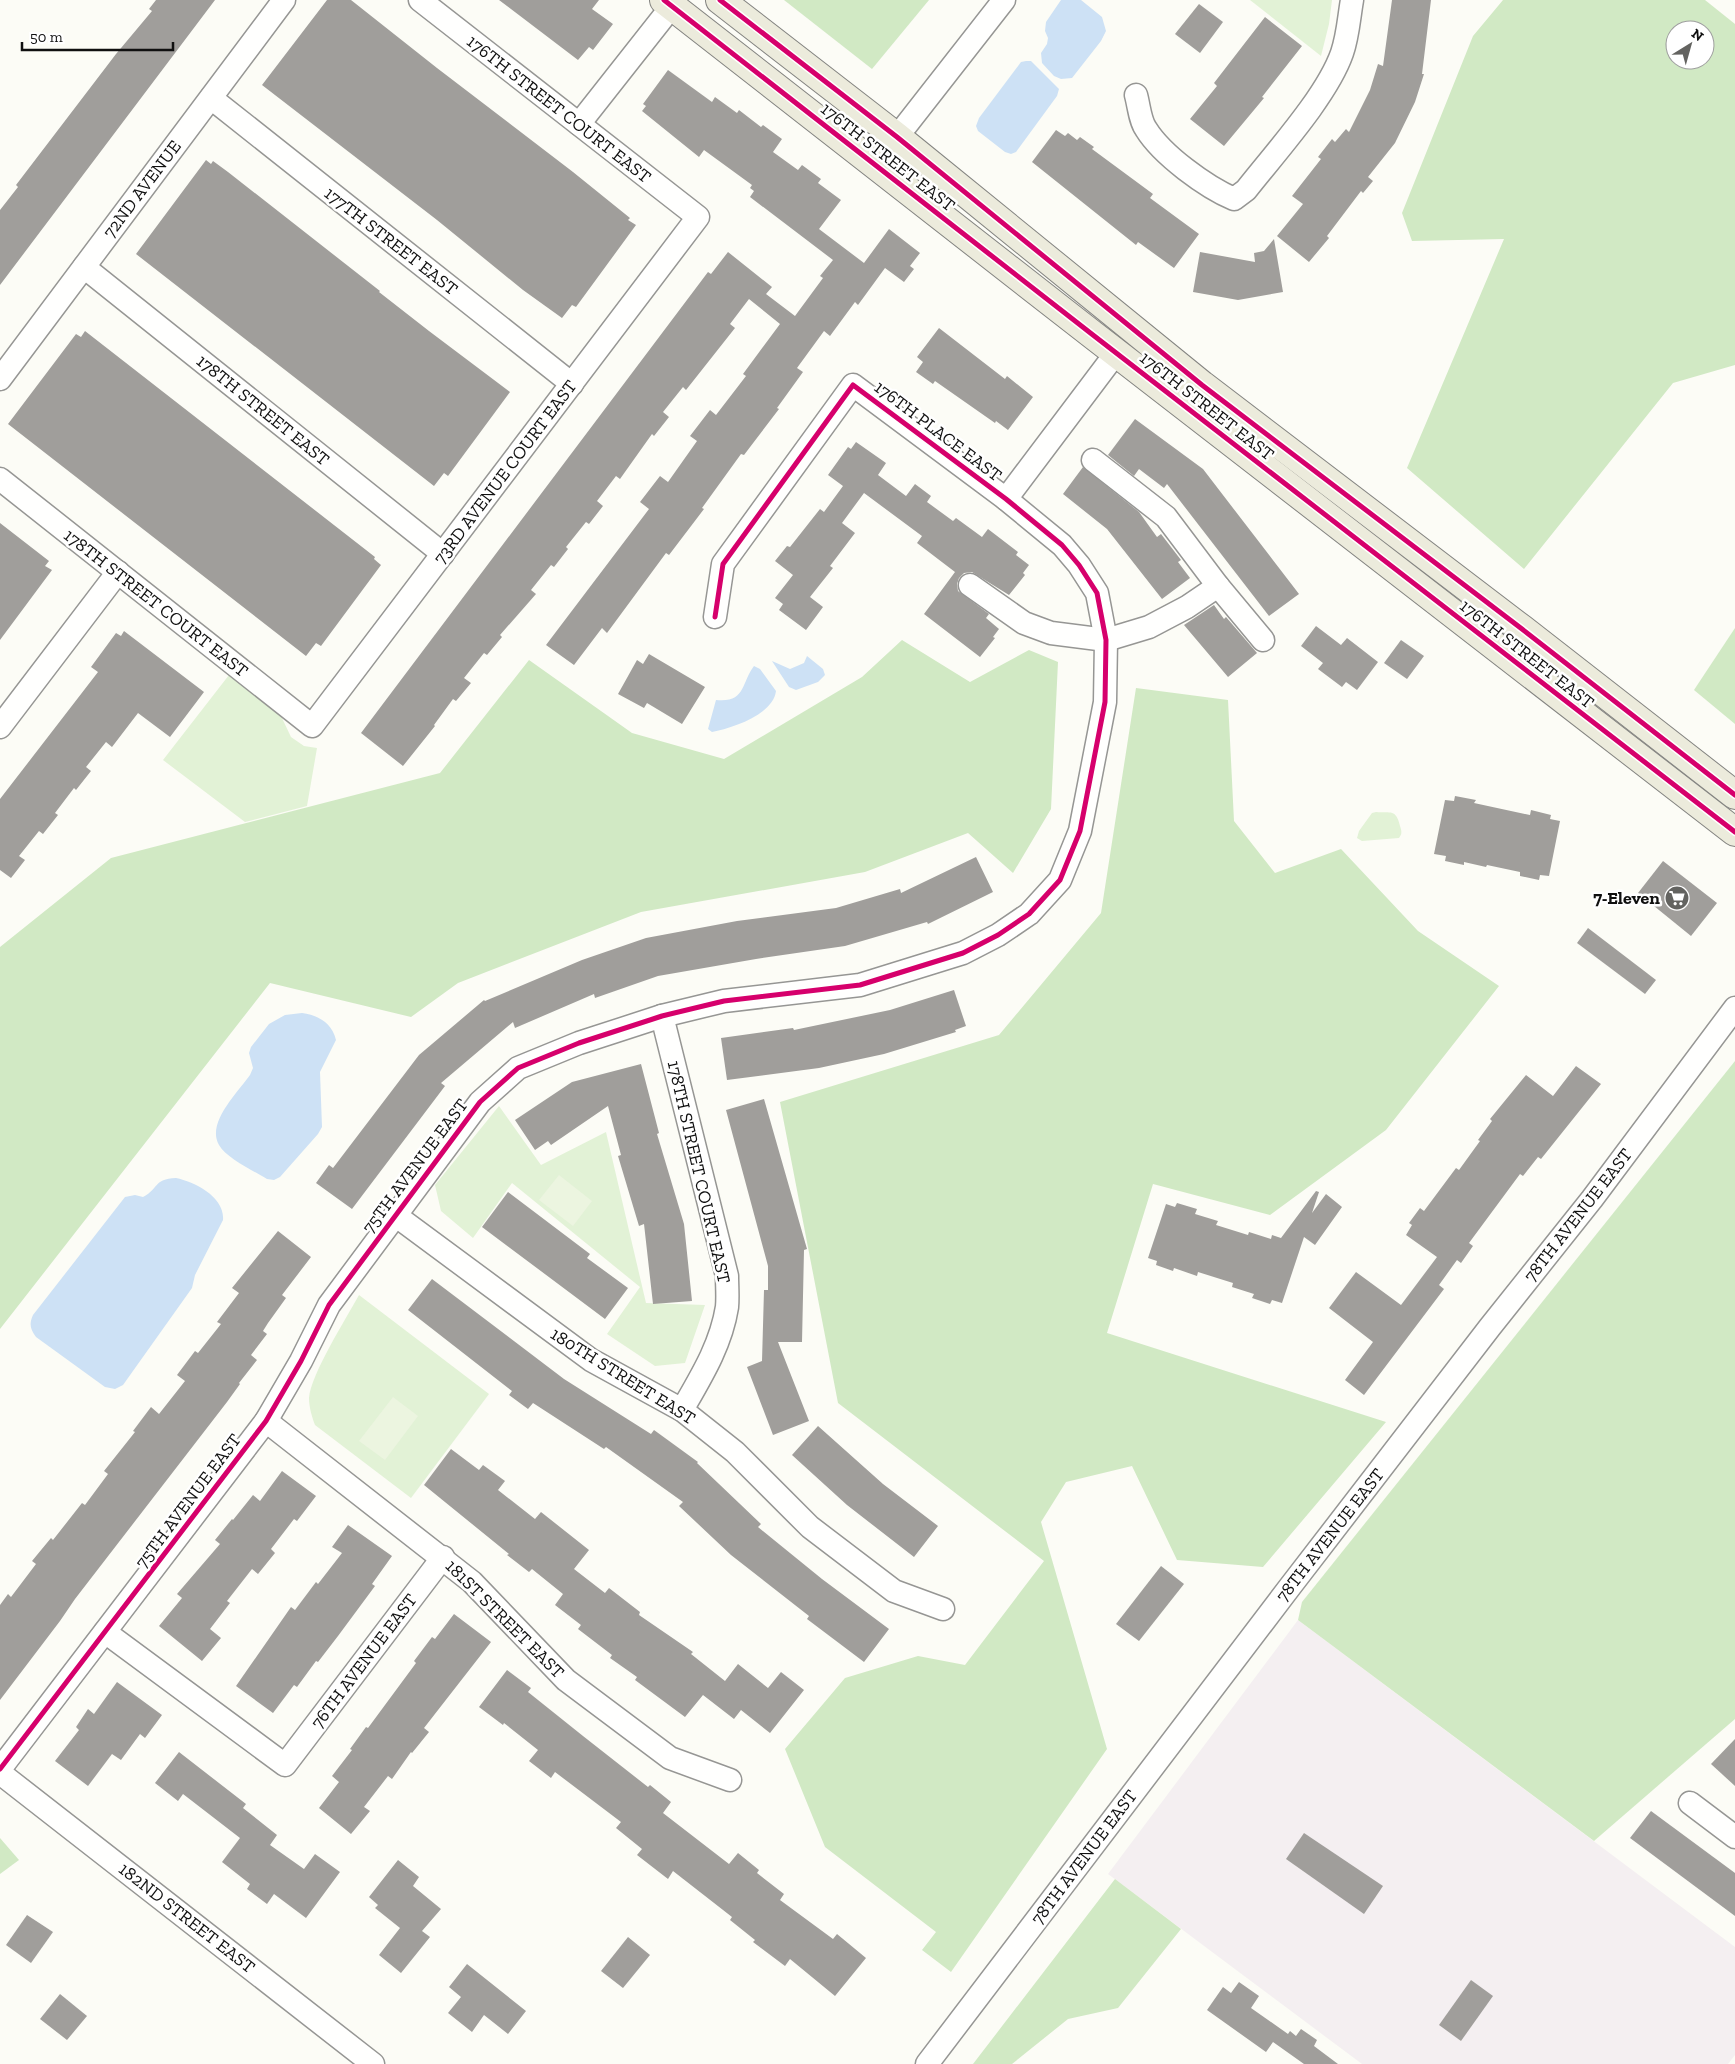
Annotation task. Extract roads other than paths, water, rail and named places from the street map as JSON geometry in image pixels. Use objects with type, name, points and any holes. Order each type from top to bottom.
[{"type":"main road","name":"176TH STREET EAST","points":[[720,0],[897,137],[1202,385],[1522,628],[1735,795]]},
{"type":"main road","name":"176TH STREET EAST","points":[[668,3],[1116,353],[1735,832]]},
{"type":"main road","points":[[1116,353],[1138,350],[1202,385]]},
{"type":"street","name":"72ND AVENUE","points":[[0,379],[284,0]]},
{"type":"street","name":"176TH STREET COURT EAST","points":[[420,0],[698,217]]},
{"type":"street","points":[[875,165],[1004,0]]},
{"type":"street","points":[[1136,95],[1144,128],[1159,146],[1216,191],[1234,199],[1251,183],[1307,112],[1330,79],[1342,52],[1352,0]]},
{"type":"street","points":[[579,124],[668,3]]},
{"type":"street","name":"177TH STREET EAST","points":[[211,98],[572,384]]},
{"type":"street","name":"73RD AVENUE COURT EAST","points":[[312,726],[698,217]]},
{"type":"street","name":"178TH STREET EAST","points":[[84,267],[442,554]]},
{"type":"street","points":[[1006,499],[1116,353]]},
{"type":"street","name":"176TH PLACE EAST","points":[[715,617],[723,564],[853,385],[1006,499]]},
{"type":"street","points":[[1093,460],[1166,517],[1218,586],[1263,640]]},
{"type":"street","name":"178TH STREET COURT EAST","points":[[0,479],[312,726]]},
{"type":"street","name":"75TH AVENUE EAST","points":[[0,1771],[266,1421],[301,1362],[329,1305],[395,1215],[480,1102],[518,1068],[579,1044],[662,1016],[724,1001],[860,985],[962,953],[998,935],[1029,914],[1060,880],[1080,831],[1105,702],[1106,640],[1097,593],[1079,565],[1062,545],[1006,499]]},
{"type":"street","points":[[0,727],[118,572]]},
{"type":"street","points":[[970,585],[1024,623],[1051,633],[1106,640],[1149,627],[1187,607],[1218,586]]},
{"type":"street","name":"78TH AVENUE EAST","points":[[927,2064],[1307,1564],[1490,1327],[1592,1199],[1735,1008]]},
{"type":"street","name":"178TH STREET COURT EAST","points":[[662,1016],[727,1276],[727,1306],[719,1340],[706,1370],[682,1410]]},
{"type":"street","name":"180TH STREET EAST","points":[[395,1215],[591,1360],[682,1410],[735,1452],[810,1527],[894,1591],[943,1609]]},
{"type":"street","name":"181ST STREET EAST","points":[[266,1421],[443,1557],[472,1582],[566,1680],[670,1758],[730,1780]]},
{"type":"street","name":"76TH AVENUE EAST","points":[[105,1632],[284,1765],[443,1557]]},
{"type":"street","name":"182ND STREET EAST","points":[[0,1771],[374,2064]]},
{"type":"street","points":[[1690,1803],[1735,1837]]},
{"type":"water","points":[[1061,0],[1081,0],[1102,17],[1106,31],[1101,41],[1072,78],[1061,79],[1054,76],[1042,63],[1041,53],[1047,44],[1048,38],[1045,31],[1046,22]]},
{"type":"water","points":[[1031,61],[1059,89],[1057,96],[1016,152],[1011,154],[1005,152],[978,131],[976,126],[979,118],[1021,62]]},
{"type":"water","points":[[807,656],[823,669],[825,675],[818,682],[796,690],[789,687],[772,661],[790,669],[804,663]]},
{"type":"water","points":[[754,666],[760,669],[776,691],[768,707],[740,724],[712,732],[708,729],[716,700],[726,700],[738,695]]},
{"type":"water","points":[[302,1013],[324,1021],[331,1029],[336,1040],[320,1072],[322,1127],[280,1177],[274,1180],[267,1179],[223,1150],[216,1136],[217,1127],[225,1108],[250,1075],[253,1068],[249,1053],[251,1047],[269,1024],[285,1015]]},
{"type":"water","points":[[176,1178],[200,1187],[214,1198],[219,1204],[223,1220],[195,1275],[192,1288],[123,1385],[115,1389],[105,1387],[36,1337],[31,1326],[33,1315],[125,1197],[135,1195],[143,1197],[163,1180]]},
{"type":"place","name":"7-Eleven","points":[[1677,898]]}]
